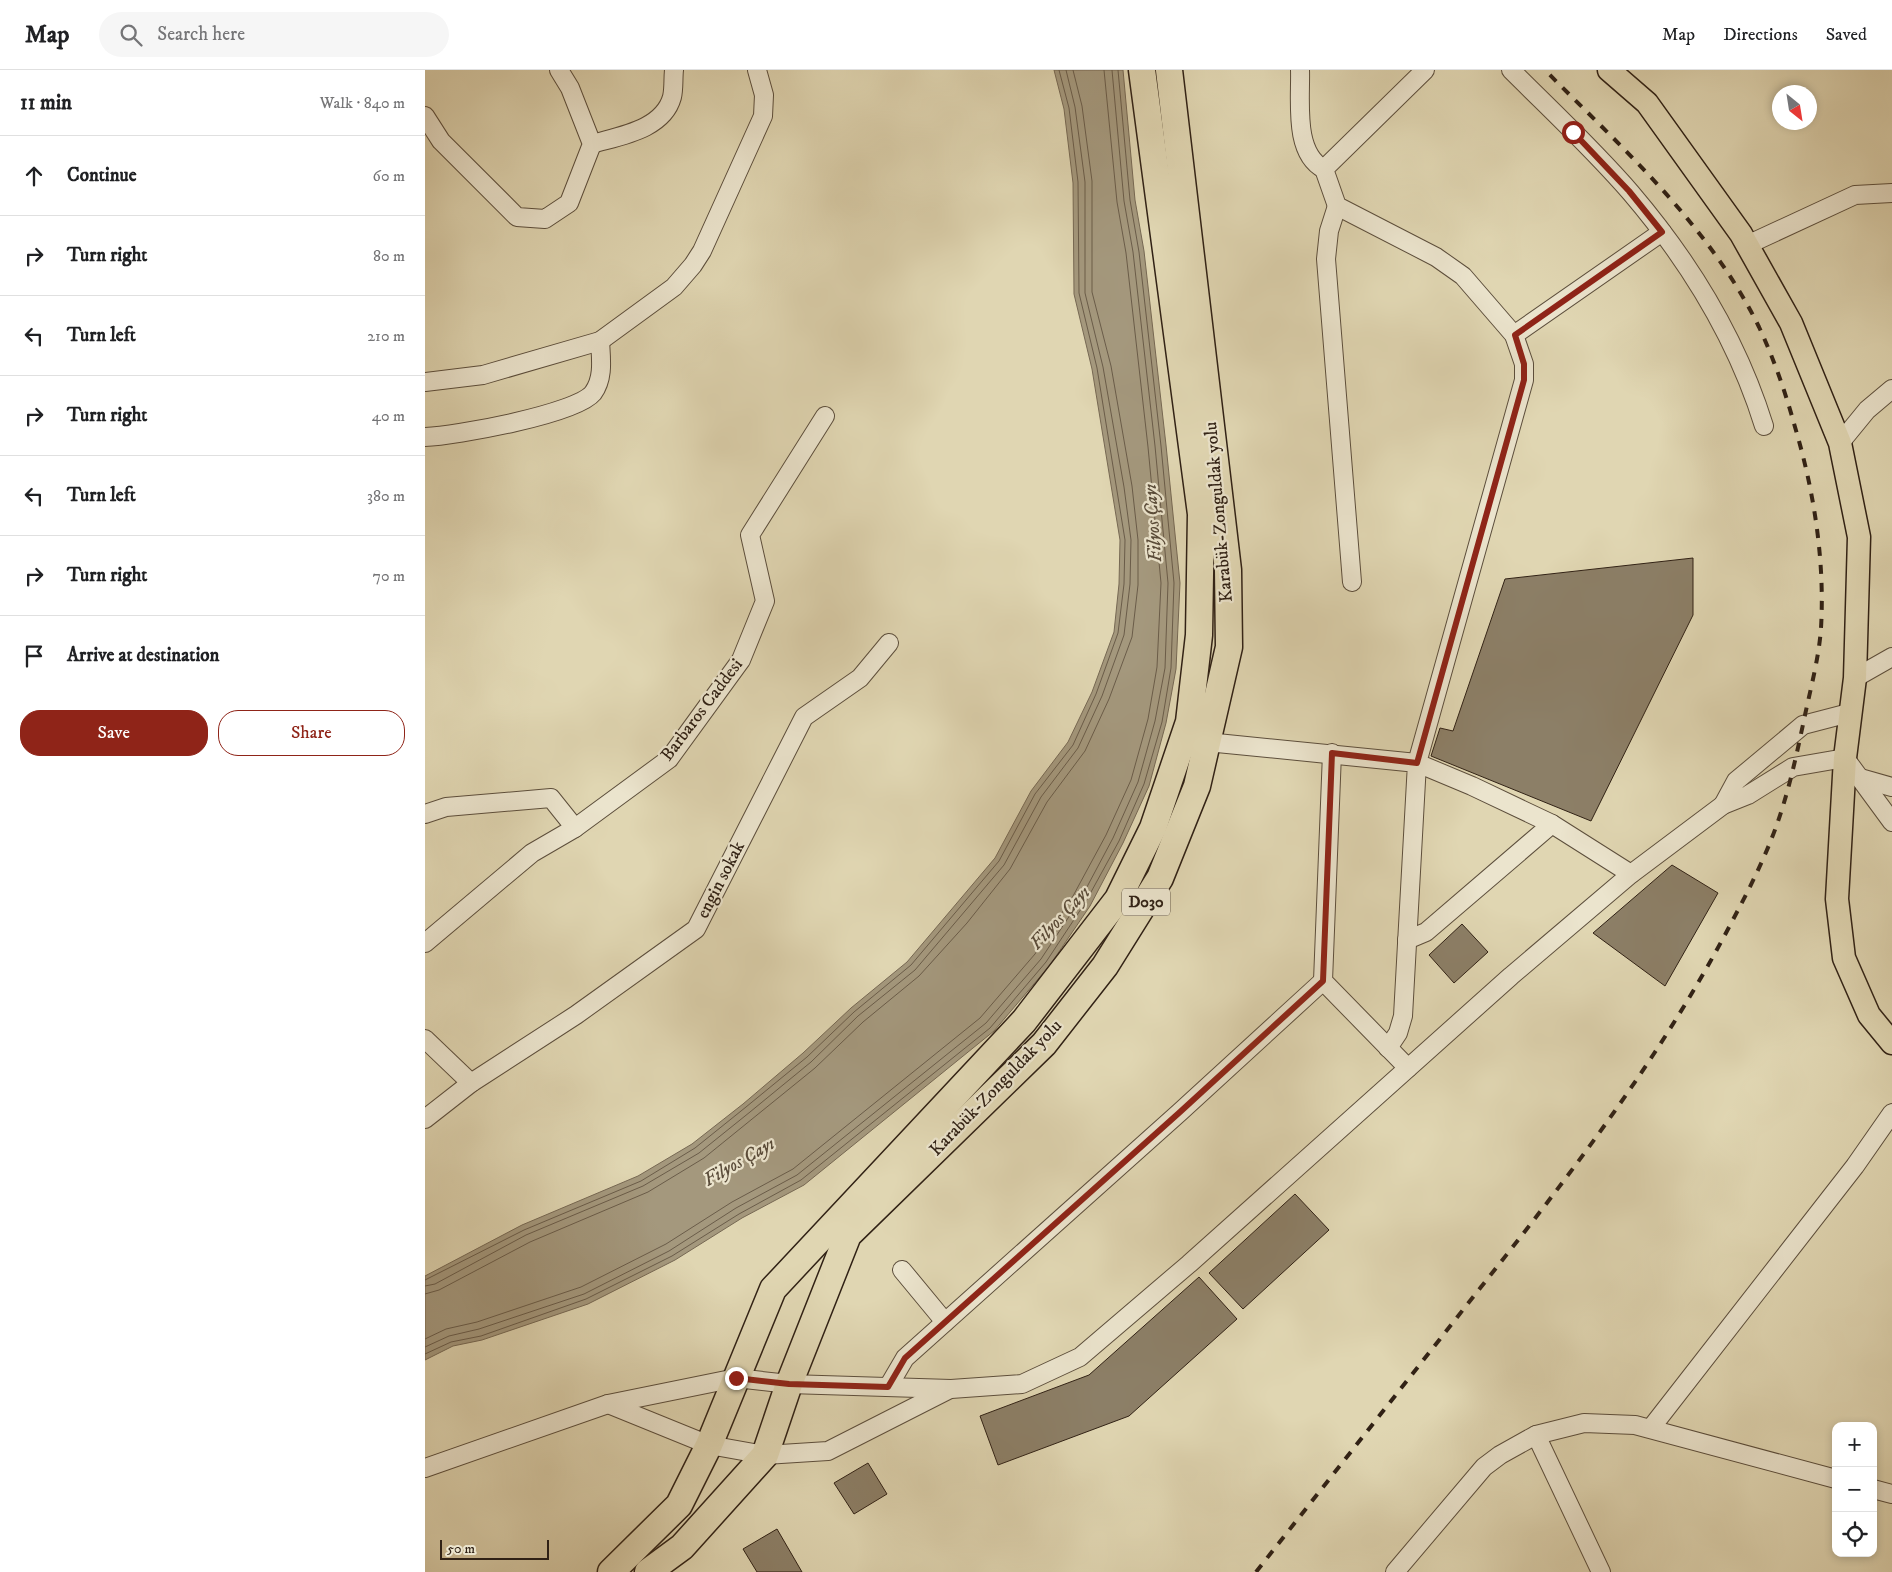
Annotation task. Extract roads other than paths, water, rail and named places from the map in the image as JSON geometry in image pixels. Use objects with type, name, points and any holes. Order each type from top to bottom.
[{"type":"highway","name":"Karabük-Zonguldak yolu","points":[[611,1572],[679,1505],[709,1445],[773,1289],[1024,1020],[1117,899],[1153,828],[1189,722],[1199,635],[1201,514],[1142,70]]},
{"type":"highway","name":"Karabük-Zonguldak yolu","points":[[648,1572],[682,1546],[765,1455],[789,1384],[848,1235],[1044,1044],[1105,966],[1161,878],[1197,786],[1229,647],[1228,570],[1169,70]]},
{"type":"main road","points":[[1609,70],[1647,103],[1747,245],[1791,323],[1840,443],[1859,537],[1855,678],[1849,713],[1845,758],[1837,899],[1844,958],[1869,1015],[1892,1043]]},
{"type":"street","points":[[425,116],[441,141],[517,217],[545,219],[569,202],[592,144],[570,88],[559,70]]},
{"type":"street","points":[[592,144],[634,132],[657,118],[672,98],[674,70]]},
{"type":"street","points":[[425,382],[483,375],[600,341],[674,287],[702,251],[763,116],[764,95],[757,70]]},
{"type":"street","points":[[1300,70],[1305,149],[1313,162],[1324,169],[1337,206],[1329,231],[1326,259],[1352,582]]},
{"type":"street","points":[[1324,169],[1425,70]]},
{"type":"street","points":[[1511,70],[1629,191],[1662,232],[1701,290],[1727,334],[1748,380],[1764,426]]},
{"type":"street","points":[[1747,245],[1855,195],[1892,193]]},
{"type":"street","points":[[1337,206],[1450,264],[1515,335],[1524,364],[1524,380],[1417,763],[1403,1016],[1398,1034],[1388,1048]]},
{"type":"street","points":[[1515,335],[1662,232]]},
{"type":"street","points":[[425,437],[446,436],[532,418],[583,402],[599,384],[601,373],[600,341]]},
{"type":"street","points":[[1840,443],[1867,410],[1892,389]]},
{"type":"street","name":"Barbaros Caddesi","points":[[425,943],[532,853],[575,828],[669,758],[741,660],[765,601],[750,536],[825,416]]},
{"type":"street","name":"engin sokak","points":[[425,1119],[471,1082],[576,1015],[696,929],[804,717],[860,678],[889,643]]},
{"type":"street","points":[[1855,678],[1892,657]]},
{"type":"street","points":[[1723,805],[1736,781],[1803,725],[1849,713]]},
{"type":"street","points":[[1207,742],[1417,763],[1552,824],[1631,874]]},
{"type":"street","points":[[888,1387],[905,1358],[1180,1112],[1323,981],[1332,753]]},
{"type":"street","points":[[425,1468],[608,1404],[736,1378],[789,1384],[951,1389],[1022,1384],[1081,1357],[1189,1264],[1511,976],[1631,874],[1723,805],[1748,795],[1793,767],[1845,758],[1892,822]]},
{"type":"street","points":[[1860,778],[1892,787]]},
{"type":"street","points":[[425,814],[446,807],[551,798],[575,828]]},
{"type":"street","points":[[1407,940],[1426,932],[1552,824]]},
{"type":"street","points":[[1323,981],[1408,1068]]},
{"type":"street","points":[[425,1039],[471,1082]]},
{"type":"street","points":[[1651,1428],[1855,1166],[1892,1114]]},
{"type":"street","points":[[902,1270],[945,1322]]},
{"type":"street","points":[[608,1404],[709,1445],[765,1455],[828,1450],[951,1389]]},
{"type":"street","points":[[1395,1572],[1484,1467],[1500,1455],[1536,1435],[1567,1426],[1601,1422],[1651,1428],[1832,1478]]},
{"type":"street","points":[[1536,1435],[1601,1572]]},
{"type":"street","points":[[1877,1490],[1892,1494]]},
{"type":"water","name":"Filyos Çayı","points":[[1054,70],[1123,70],[1135,200],[1144,251],[1180,583],[1176,669],[1166,723],[1149,786],[1123,843],[1090,906],[1050,965],[994,1031],[804,1185],[742,1218],[675,1260],[588,1304],[482,1340],[453,1346],[425,1360],[425,1276],[522,1225],[638,1176],[692,1144],[743,1104],[803,1053],[851,1008],[907,962],[995,858],[1031,791],[1068,742],[1092,692],[1114,632],[1119,584],[1120,540],[1092,369],[1074,294],[1073,183],[1064,109]]},
{"type":"railway","points":[[1256,1572],[1548,1202],[1612,1115],[1673,1025],[1727,931],[1771,840],[1781,813],[1792,772],[1817,661],[1822,603],[1820,552],[1813,501],[1802,451],[1788,402],[1775,364],[1759,327],[1739,290],[1690,222],[1634,159],[1545,70]]}]
